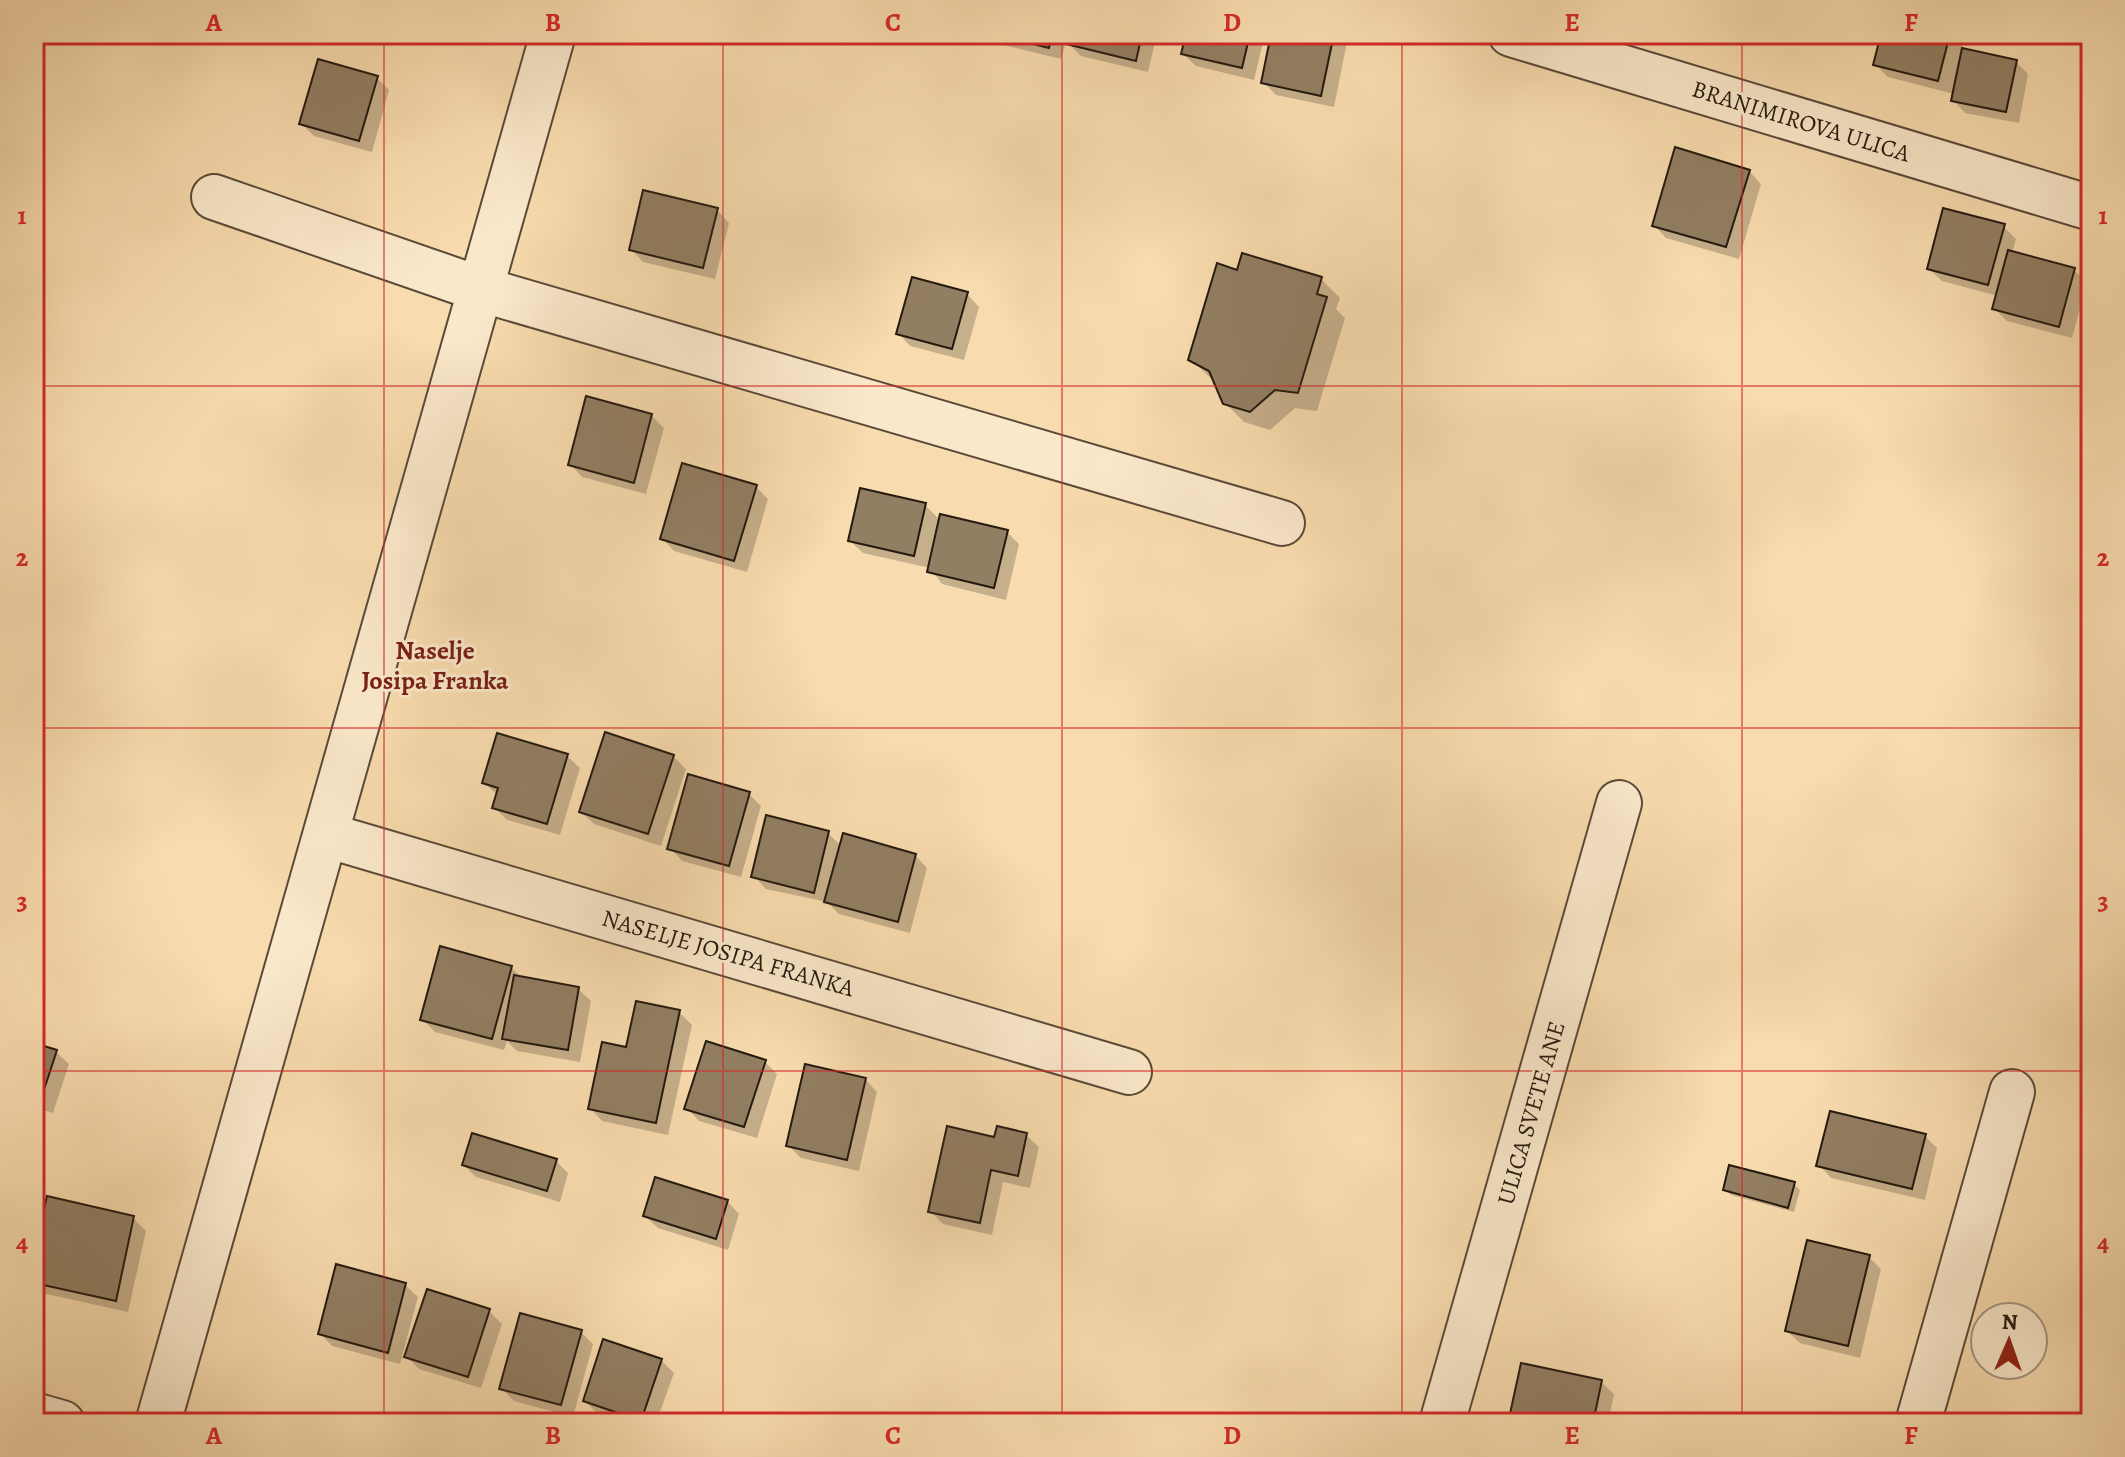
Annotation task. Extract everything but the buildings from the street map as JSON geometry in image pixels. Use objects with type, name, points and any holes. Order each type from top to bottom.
[{"type":"street","points":[[158,1423],[553,34]]},
{"type":"street","name":"BRANIMIROVA ULICA","points":[[1511,34],[2091,208]]},
{"type":"street","points":[[214,197],[480,289],[1282,523]]},
{"type":"street","name":"ULICA SVETE ANE","points":[[1442,1423],[1619,803]]},
{"type":"street","name":"NASELJE JOSIPA FRANKA","points":[[326,835],[1129,1072]]},
{"type":"street","points":[[1918,1423],[2012,1092]]},
{"type":"street","points":[[34,1415],[62,1423]]},
{"type":"district","name":"Naselje Josipa Franka","points":[[435,665]]}]
